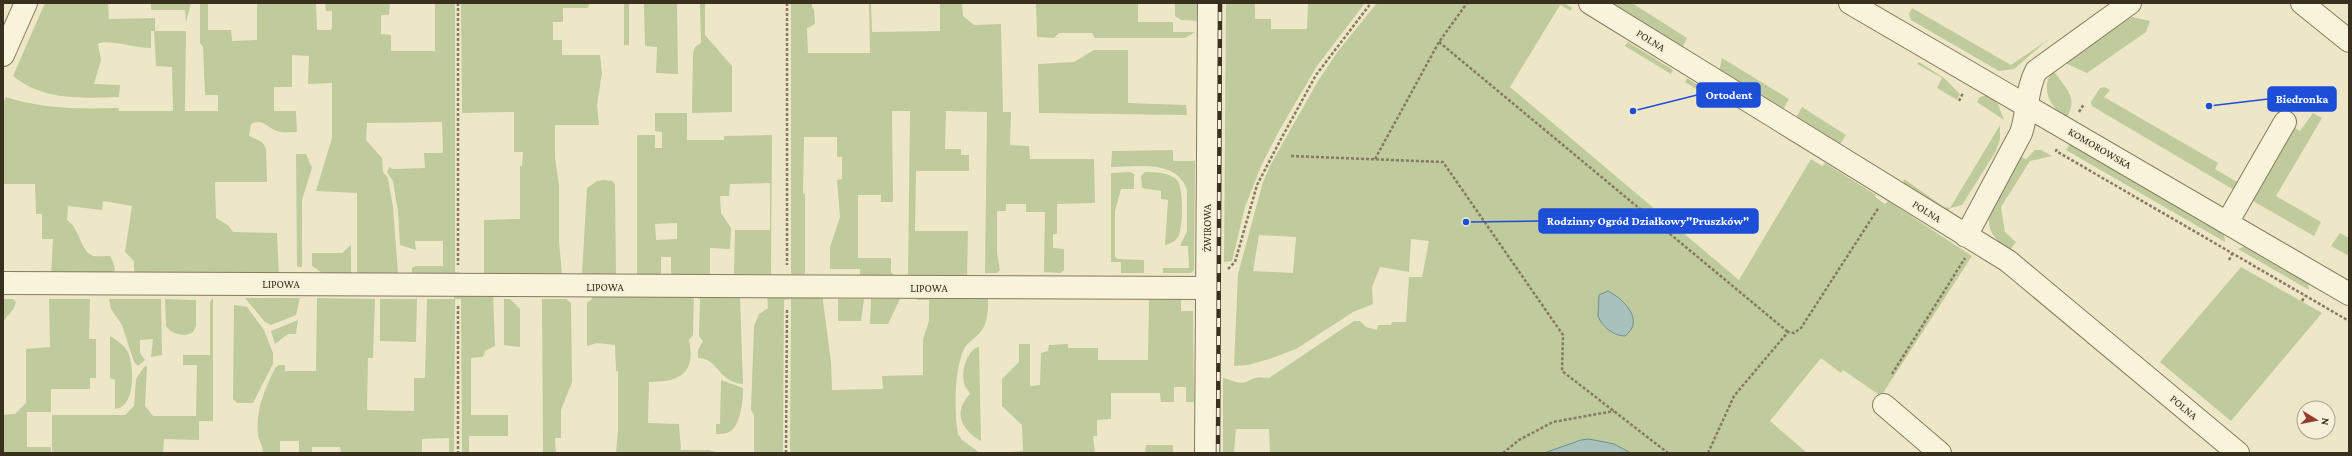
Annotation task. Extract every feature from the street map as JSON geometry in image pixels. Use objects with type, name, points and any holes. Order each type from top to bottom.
[{"type":"street","points":[[3,55],[26,3]]},
{"type":"street","name":"ŻWIROWA","points":[[1206,453],[1209,3]]},
{"type":"street","name":"POLNA","points":[[1590,3],[1967,245],[2025,273],[2238,453]]},
{"type":"street","name":"KOMOROWSKA","points":[[1850,3],[2349,294]]},
{"type":"street","points":[[1967,245],[2020,133],[2027,106],[2030,84],[2039,68],[2130,3]]},
{"type":"street","points":[[2302,3],[2349,41]]},
{"type":"street","points":[[2228,223],[2285,122]]},
{"type":"street","name":"LIPOWA","points":[[3,283],[224,286],[235,283],[367,284],[379,286],[788,287],[1207,282]]},
{"type":"street","points":[[1884,406],[1940,453]]},
{"type":"path","points":[[458,3],[458,453]]},
{"type":"path","points":[[786,453],[788,287],[787,3]]},
{"type":"path","points":[[1207,282],[1227,270],[1235,262],[1257,185],[1281,139],[1316,74],[1371,3]]},
{"type":"path","points":[[1375,159],[1439,42],[1467,3]]},
{"type":"path","points":[[1439,42],[1788,332],[1794,333],[1801,328],[1882,202]]},
{"type":"path","points":[[1959,101],[1963,93]]},
{"type":"path","points":[[2059,145],[2056,151],[2349,321]]},
{"type":"path","points":[[1291,156],[1443,162],[1563,335],[1562,371],[1668,453]]},
{"type":"path","points":[[1892,374],[1967,245]]},
{"type":"path","points":[[2229,260],[2232,254]]},
{"type":"path","points":[[2302,301],[2305,296]]},
{"type":"path","points":[[1708,453],[1734,396],[1788,332]]},
{"type":"path","points":[[1503,453],[1519,440],[1553,422],[1614,411]]},
{"type":"green space","points":[[45,3],[108,3],[109,19],[155,18],[155,31],[186,31],[185,111],[173,111],[172,67],[156,66],[154,31],[151,31],[151,48],[108,42],[98,44],[101,60],[94,84],[120,85],[119,97],[91,98],[50,94],[37,90],[13,76]]},
{"type":"green space","points":[[151,3],[191,3],[186,22],[185,10],[151,10]]},
{"type":"green space","points":[[200,3],[208,3],[208,30],[231,30],[232,41],[257,40],[257,3],[316,3],[317,30],[331,30],[332,11],[326,11],[325,3],[390,3],[389,15],[381,15],[381,34],[391,35],[391,51],[435,51],[435,3],[455,3],[455,272],[462,273],[462,280],[412,276],[412,268],[416,266],[443,266],[443,241],[415,241],[416,250],[400,245],[398,212],[393,181],[387,172],[389,167],[393,169],[425,168],[424,153],[443,153],[442,122],[367,123],[366,140],[382,158],[383,172],[388,178],[393,207],[398,273],[357,273],[357,193],[316,191],[332,138],[332,83],[308,84],[309,56],[292,55],[292,87],[274,87],[274,111],[296,111],[297,132],[279,132],[259,122],[251,124],[249,136],[262,142],[266,148],[267,182],[215,182],[216,218],[229,226],[233,232],[277,233],[279,276],[137,274],[134,270],[134,261],[125,252],[132,206],[103,201],[102,210],[68,206],[67,220],[75,228],[85,249],[93,256],[110,256],[115,270],[110,274],[51,276],[53,239],[42,239],[42,214],[36,214],[35,184],[3,184],[3,103],[6,97],[48,106],[118,108],[119,111],[218,111],[218,95],[205,95],[203,47],[200,43]]},
{"type":"green space","points":[[461,3],[589,3],[588,8],[563,8],[563,22],[553,22],[553,40],[562,40],[562,55],[600,55],[602,73],[597,105],[599,125],[555,125],[555,158],[559,185],[559,242],[562,274],[484,273],[484,220],[520,219],[520,166],[522,166],[523,152],[514,152],[514,112],[462,113]]},
{"type":"green space","points":[[624,3],[629,3],[629,45],[624,45]]},
{"type":"green space","points":[[644,3],[677,3],[678,74],[656,73],[657,47],[645,46]]},
{"type":"green space","points":[[700,3],[705,3],[705,35],[732,66],[732,112],[692,113],[693,53],[695,47],[701,43]]},
{"type":"green space","points":[[791,3],[812,3],[815,24],[807,28],[808,53],[870,53],[869,3],[871,3],[872,32],[940,31],[940,3],[962,3],[963,16],[974,25],[1001,24],[1003,112],[1011,112],[1010,145],[1029,146],[1030,159],[1094,159],[1095,203],[1057,204],[1057,234],[1053,234],[1053,248],[1064,249],[1064,270],[1060,273],[1044,272],[1045,212],[1026,212],[1026,204],[1006,204],[1006,211],[997,211],[997,253],[1000,270],[997,273],[985,273],[987,112],[946,111],[945,149],[961,149],[961,155],[969,155],[969,171],[916,171],[915,231],[968,231],[967,278],[908,278],[910,111],[892,111],[893,202],[881,202],[881,195],[858,195],[858,258],[891,258],[891,273],[893,273],[893,277],[849,281],[849,275],[860,275],[860,269],[830,269],[830,247],[840,217],[837,180],[842,179],[842,157],[837,157],[837,137],[804,137],[803,193],[805,194],[805,274],[791,274]]},
{"type":"green space","points":[[1036,3],[1138,3],[1138,22],[1173,22],[1173,32],[1195,32],[1185,38],[1095,38],[1092,33],[1059,33],[1054,38],[1037,37]]},
{"type":"green space","points":[[1175,3],[1201,3],[1201,21],[1181,20],[1175,16]]},
{"type":"green space","points":[[1226,3],[1255,3],[1255,19],[1271,19],[1271,29],[1307,29],[1308,3],[1365,3],[1317,66],[1279,131],[1262,164],[1245,207],[1232,261],[1224,262]]},
{"type":"green space","points":[[1377,3],[1564,3],[1572,8],[1571,11],[1560,5],[1510,87],[1739,280],[1811,159],[1822,166],[1825,163],[1876,195],[1875,197],[1885,204],[1888,201],[1972,256],[1881,396],[1843,370],[1841,373],[1821,358],[1770,421],[1807,453],[1270,453],[1269,429],[1236,429],[1234,453],[1223,453],[1223,378],[1234,382],[1243,383],[1257,378],[1269,378],[1354,321],[1360,321],[1366,327],[1377,330],[1378,325],[1391,325],[1392,322],[1406,322],[1409,277],[1422,277],[1429,241],[1411,239],[1409,272],[1380,267],[1372,287],[1373,304],[1353,312],[1296,349],[1248,365],[1234,366],[1238,274],[1263,182],[1271,164],[1318,81],[1338,51]],"holes":[[[1259,235],[1296,237],[1293,273],[1253,271]]]},
{"type":"green space","points":[[1607,3],[1632,3],[1687,38],[1683,46],[1679,47]]},
{"type":"green space","points":[[1912,8],[2011,65],[2049,39],[2014,69],[1999,71],[1911,20],[1909,14]]},
{"type":"green space","points":[[2132,17],[2150,21],[2146,32],[2087,73],[2063,62]]},
{"type":"green space","points":[[1628,42],[1673,70],[1671,74],[1625,46]]},
{"type":"green space","points":[[1094,50],[1128,50],[1128,103],[1186,105],[1187,115],[1039,113],[1038,64],[1074,62]]},
{"type":"green space","points":[[1722,58],[1789,99],[1784,108],[1780,109],[1719,72]]},
{"type":"green space","points":[[1919,62],[1944,78],[1960,94],[1957,100],[1937,88],[1942,78],[1917,64]]},
{"type":"green space","points":[[2053,70],[2066,88],[2071,98],[2072,104],[2067,117],[2055,108],[2048,96],[2047,84]]},
{"type":"green space","points":[[1687,78],[1723,101],[1721,104],[1685,82]]},
{"type":"green space","points":[[2104,87],[2110,90],[2104,97],[2218,163],[2215,169],[2239,183],[2234,190],[2092,106],[2091,102],[2100,88]]},
{"type":"green space","points":[[1988,95],[1998,104],[2004,120],[1977,102],[1980,97]]},
{"type":"green space","points":[[1802,107],[1846,135],[1841,143],[1838,144],[1797,120],[1797,116]]},
{"type":"green space","points":[[655,113],[687,113],[687,140],[724,140],[724,136],[772,135],[771,274],[734,274],[735,230],[770,230],[770,183],[730,184],[729,196],[720,196],[721,213],[731,228],[730,249],[710,248],[710,274],[713,274],[713,277],[626,277],[627,274],[637,274],[637,135],[655,135],[655,148],[662,148],[662,132],[655,131]],"holes":[[[677,223],[677,239],[656,240],[655,224]],[[661,257],[671,257],[671,274],[661,274]]]},
{"type":"green space","points":[[2313,113],[2322,118],[2276,196],[2321,222],[2314,236],[2253,201],[2295,128],[2300,131]]},
{"type":"green space","points":[[2000,125],[2000,139],[1996,151],[1962,205],[1950,208]]},
{"type":"green space","points":[[2071,142],[2224,233],[2225,242],[2066,150]]},
{"type":"green space","points":[[1173,150],[1173,161],[1195,161],[1194,270],[1191,273],[1163,273],[1163,268],[1189,268],[1188,246],[1180,246],[1187,231],[1187,190],[1182,180],[1175,173],[1155,167],[1111,167],[1112,151]]},
{"type":"green space","points":[[2035,150],[2041,150],[2052,156],[2030,161],[2001,207],[2005,232],[2016,242],[2010,250],[1997,239],[1991,231],[1989,226],[1989,214],[2020,156],[2026,159]]},
{"type":"green space","points":[[296,154],[306,154],[312,168],[302,200],[302,267],[297,267]]},
{"type":"green space","points":[[1130,172],[1134,174],[1134,189],[1121,189],[1115,211],[1115,257],[1118,259],[1144,260],[1144,273],[1121,273],[1121,262],[1111,262],[1111,173]]},
{"type":"green space","points":[[1145,172],[1170,175],[1177,180],[1179,184],[1182,199],[1180,232],[1178,237],[1169,244],[1165,245],[1168,200],[1161,199],[1161,191],[1142,188],[1141,176]]},
{"type":"green space","points":[[1904,179],[1944,207],[1950,208],[1948,213],[1903,185]]},
{"type":"green space","points":[[597,181],[612,181],[615,184],[616,274],[582,274],[587,188]]},
{"type":"green space","points":[[2340,233],[2349,238],[2349,256],[2331,246]]},
{"type":"green space","points":[[351,245],[351,273],[322,273],[312,266],[312,253],[342,253]]},
{"type":"green space","points":[[2246,246],[2308,282],[2309,290],[2238,249]]},
{"type":"green space","points":[[2241,267],[2322,313],[2231,421],[2160,362]]},
{"type":"green space","points":[[454,291],[493,293],[495,346],[485,351],[483,357],[471,358],[471,415],[508,415],[508,436],[469,436],[469,453],[462,453],[461,299],[455,299],[454,453],[449,453],[449,438],[422,439],[422,453],[341,453],[340,447],[312,447],[312,453],[299,453],[299,441],[280,441],[280,453],[263,453],[257,426],[259,409],[264,392],[275,368],[279,365],[285,365],[285,371],[316,371],[317,298],[375,299],[373,358],[368,358],[367,410],[414,411],[414,378],[425,378],[427,299],[454,299]]},
{"type":"green space","points":[[591,293],[694,293],[693,335],[689,340],[691,352],[688,368],[677,378],[660,382],[649,382],[648,423],[679,424],[681,450],[708,450],[721,453],[616,453],[618,430],[618,371],[616,371],[615,345],[597,343],[587,346],[587,303],[592,299]]},
{"type":"green space","points":[[698,293],[740,296],[743,384],[728,379],[710,362],[705,359],[698,358],[698,350],[703,341],[699,336],[700,299],[698,299]]},
{"type":"green space","points":[[767,294],[822,294],[831,362],[832,390],[883,389],[882,376],[923,375],[923,339],[929,321],[929,300],[917,300],[917,294],[991,294],[991,299],[988,299],[988,313],[986,322],[979,334],[964,349],[958,368],[956,391],[958,434],[962,440],[980,453],[790,453],[791,299],[784,300],[783,453],[754,453],[754,415],[751,410],[754,326],[759,314],[768,308]]},
{"type":"green space","points":[[213,298],[213,421],[199,421],[199,440],[164,439],[163,453],[52,453],[52,415],[125,415],[134,406],[136,379],[144,367],[147,366],[145,406],[153,416],[196,416],[197,365],[183,365],[183,355],[210,355],[210,302]]},
{"type":"green space","points":[[245,298],[300,298],[296,315],[271,325],[265,322]]},
{"type":"green space","points":[[3,299],[13,299],[16,302],[14,308],[3,322]]},
{"type":"green space","points":[[49,299],[90,299],[89,339],[96,339],[96,378],[90,378],[90,389],[51,389],[51,412],[27,412],[27,447],[51,447],[51,453],[3,453],[3,415],[15,414],[26,403],[26,349],[50,347]]},
{"type":"green space","points":[[109,299],[161,299],[162,355],[151,357],[153,339],[140,340],[140,353],[145,360],[138,366],[134,362],[122,325],[111,309]]},
{"type":"green space","points":[[165,299],[196,300],[196,326],[193,332],[182,335],[171,331],[166,326]]},
{"type":"green space","points":[[380,299],[417,299],[416,342],[380,341]]},
{"type":"green space","points":[[504,299],[510,299],[520,309],[520,347],[504,345]]},
{"type":"green space","points":[[542,299],[566,299],[571,303],[572,382],[561,410],[561,438],[555,438],[556,453],[543,453]]},
{"type":"green space","points":[[838,299],[864,299],[861,321],[838,321]]},
{"type":"green space","points":[[871,299],[900,299],[888,324],[870,324]]},
{"type":"green space","points":[[1149,300],[1181,300],[1181,311],[1193,311],[1194,402],[1186,402],[1186,387],[1174,387],[1174,402],[1161,402],[1160,393],[1111,393],[1111,419],[1097,420],[1097,436],[1093,436],[1095,453],[1000,453],[1023,451],[1022,425],[1002,406],[1002,379],[1019,362],[1019,344],[1030,344],[1030,386],[1040,385],[1041,353],[1048,351],[1049,345],[1068,344],[1068,348],[1098,348],[1098,360],[1148,360]]},
{"type":"green space","points":[[234,305],[247,307],[264,330],[273,353],[273,364],[253,403],[237,403],[233,399]]},
{"type":"green space","points":[[298,320],[296,334],[288,334],[275,344],[271,331]]},
{"type":"green space","points":[[110,336],[120,343],[128,352],[132,375],[132,385],[127,402],[122,407],[115,409],[115,380],[110,378]]},
{"type":"green space","points":[[979,347],[981,441],[974,437],[964,426],[961,414],[961,408],[970,394],[964,383],[964,367],[971,352]]},
{"type":"green space","points":[[721,380],[743,388],[742,399],[739,419],[736,425],[729,432],[716,434],[716,424],[720,424]]},
{"type":"green space","points":[[1146,445],[1173,445],[1173,453],[1145,453]]},
{"type":"water","points":[[1608,291],[1626,305],[1633,318],[1631,330],[1625,336],[1613,333],[1602,324],[1598,316],[1599,295]]},
{"type":"water","points":[[1589,439],[1614,444],[1631,453],[1544,453],[1581,440]]},
{"type":"railway","points":[[1218,453],[1220,3]]},
{"type":"place","name":"Biedronka","points":[[2209,106]]},
{"type":"place","name":"Ortodent","points":[[1633,111]]},
{"type":"place","name":"Rodzinny Ogród Działkowy\"Pruszków\"","points":[[1466,222]]}]
